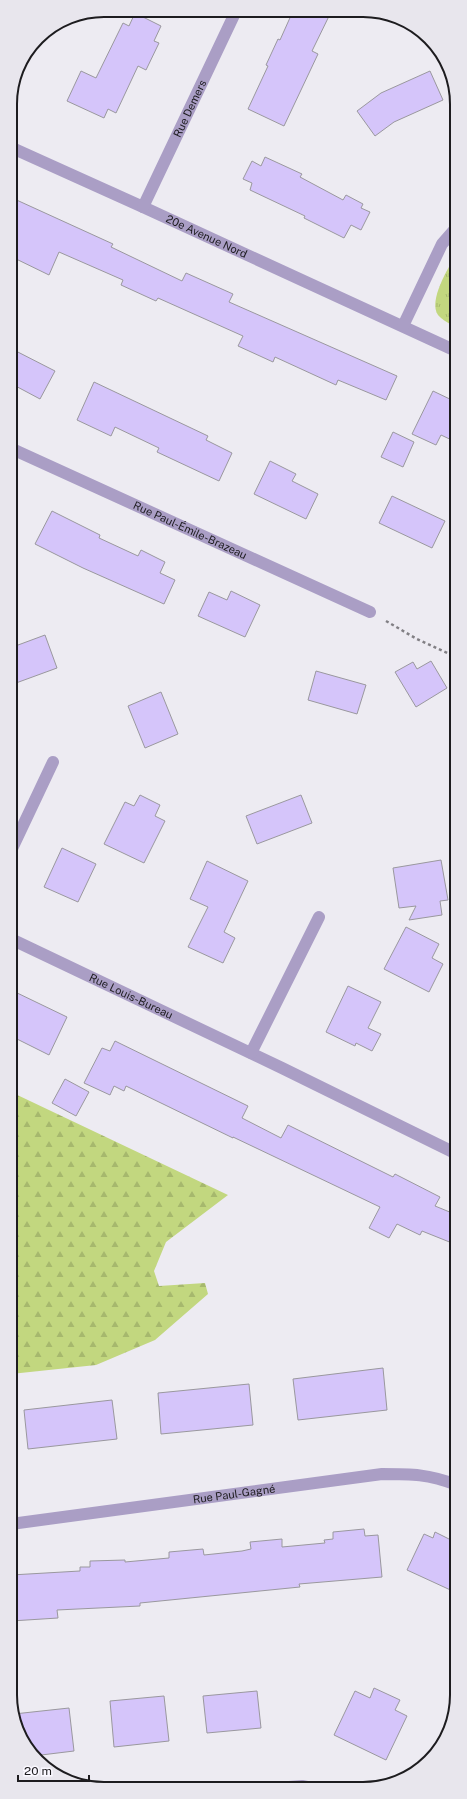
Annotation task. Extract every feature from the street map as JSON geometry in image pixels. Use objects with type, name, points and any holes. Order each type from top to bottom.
[{"type":"street","name":"Rue Demers","points":[[143,206],[233,17]]},
{"type":"street","name":"20e Avenue Nord","points":[[17,150],[143,206],[450,348]]},
{"type":"street","points":[[403,326],[442,244],[450,235]]},
{"type":"street","name":"Rue Paul-Émile-Brazeau","points":[[17,451],[370,612]]},
{"type":"street","points":[[17,838],[53,762]]},
{"type":"street","points":[[251,1054],[319,917]]},
{"type":"street","name":"Rue Louis-Bureau","points":[[17,942],[450,1151]]},
{"type":"street","name":"Rue Paul-Gagné","points":[[17,1523],[382,1474],[407,1474],[434,1477],[450,1483]]},
{"type":"path","points":[[370,612],[417,639],[450,654]]},
{"type":"green space","points":[[450,265],[450,324],[438,315],[435,302],[440,285]]},
{"type":"green space","points":[[17,1095],[228,1195],[166,1242],[154,1271],[159,1286],[205,1283],[208,1294],[155,1340],[96,1365],[17,1373]]},
{"type":"building","points":[[133,17],[143,17],[161,26],[154,41],[159,43],[146,70],[138,66],[116,113],[108,109],[104,118],[67,101],[81,71],[96,78],[123,23],[129,26]]},
{"type":"building","points":[[290,17],[329,17],[312,51],[318,54],[284,126],[248,109],[268,66],[266,65],[278,39],[280,40]]},
{"type":"building","points":[[430,71],[443,100],[394,122],[375,136],[357,111],[381,93]]},
{"type":"building","points":[[265,157],[302,174],[300,177],[343,200],[346,195],[363,204],[361,208],[370,212],[361,230],[351,225],[344,238],[304,218],[305,216],[250,190],[252,183],[243,179],[252,161],[261,166]]},
{"type":"building","points":[[17,200],[113,244],[111,247],[182,281],[186,273],[233,294],[229,302],[397,376],[386,400],[338,380],[336,385],[275,357],[273,362],[238,346],[243,336],[158,298],[156,301],[121,285],[123,280],[59,252],[49,275],[17,259]]},
{"type":"building","points":[[17,352],[55,371],[40,399],[17,387]]},
{"type":"building","points":[[94,382],[208,436],[206,440],[232,453],[219,481],[157,452],[159,448],[115,427],[111,436],[77,420]]},
{"type":"building","points":[[433,391],[450,399],[450,439],[441,435],[436,445],[412,434]]},
{"type":"building","points":[[393,432],[414,442],[403,467],[381,457]]},
{"type":"building","points":[[270,461],[296,474],[292,481],[318,494],[306,519],[254,494]]},
{"type":"building","points":[[392,496],[445,521],[432,548],[379,523]]},
{"type":"building","points":[[52,511],[100,535],[99,538],[138,556],[141,550],[165,562],[160,573],[175,580],[164,604],[83,568],[35,544]]},
{"type":"building","points":[[231,591],[260,605],[245,637],[198,616],[209,592],[227,600]]},
{"type":"building","points":[[45,635],[57,668],[17,683],[17,645]]},
{"type":"building","points":[[431,661],[447,688],[416,707],[395,672],[413,662],[417,669]]},
{"type":"building","points":[[316,671],[366,685],[357,714],[308,700]]},
{"type":"building","points":[[161,692],[178,734],[145,748],[128,706]]},
{"type":"building","points":[[140,795],[160,805],[155,816],[165,821],[144,863],[104,844],[125,802],[134,806]]},
{"type":"building","points":[[301,795],[312,823],[257,844],[246,816]]},
{"type":"building","points":[[62,848],[96,864],[78,902],[44,887]]},
{"type":"building","points":[[441,860],[448,900],[440,901],[442,915],[409,920],[416,906],[399,908],[393,868]]},
{"type":"building","points":[[207,861],[248,881],[224,932],[235,938],[223,963],[188,947],[208,907],[190,899]]},
{"type":"building","points":[[406,927],[439,944],[432,958],[443,964],[429,992],[384,969]]},
{"type":"building","points":[[348,986],[381,1002],[368,1028],[381,1034],[372,1051],[356,1043],[355,1046],[326,1032]]},
{"type":"building","points":[[17,993],[67,1017],[49,1055],[17,1039]]},
{"type":"building","points":[[115,1041],[248,1106],[242,1118],[281,1138],[288,1125],[393,1177],[395,1174],[440,1197],[435,1206],[450,1212],[450,1242],[422,1231],[420,1235],[397,1224],[389,1238],[369,1228],[380,1207],[126,1086],[124,1091],[114,1086],[110,1095],[84,1083],[102,1048],[110,1051]]},
{"type":"building","points":[[65,1079],[89,1092],[76,1116],[52,1103]]},
{"type":"building","points":[[383,1368],[387,1410],[298,1420],[293,1379]]},
{"type":"building","points":[[249,1384],[253,1425],[161,1434],[158,1393]]},
{"type":"building","points":[[112,1400],[117,1439],[28,1449],[24,1410]]},
{"type":"building","points":[[364,1529],[365,1536],[378,1535],[382,1577],[299,1584],[300,1587],[140,1603],[140,1606],[57,1610],[58,1618],[17,1621],[17,1575],[80,1571],[80,1567],[90,1567],[90,1561],[125,1560],[125,1562],[169,1558],[169,1552],[203,1549],[204,1555],[242,1551],[251,1549],[250,1542],[282,1539],[282,1547],[325,1543],[324,1540],[333,1539],[333,1532]]},
{"type":"building","points":[[435,1532],[450,1540],[450,1590],[407,1570],[424,1534],[433,1538]]},
{"type":"building","points":[[374,1688],[400,1700],[395,1710],[407,1716],[386,1760],[334,1735],[355,1691],[370,1698]]},
{"type":"building","points":[[257,1691],[261,1728],[207,1733],[203,1696]]},
{"type":"building","points":[[164,1696],[169,1741],[114,1747],[110,1701]]},
{"type":"building","points":[[69,1708],[74,1751],[41,1755],[26,1734],[19,1713]]}]
